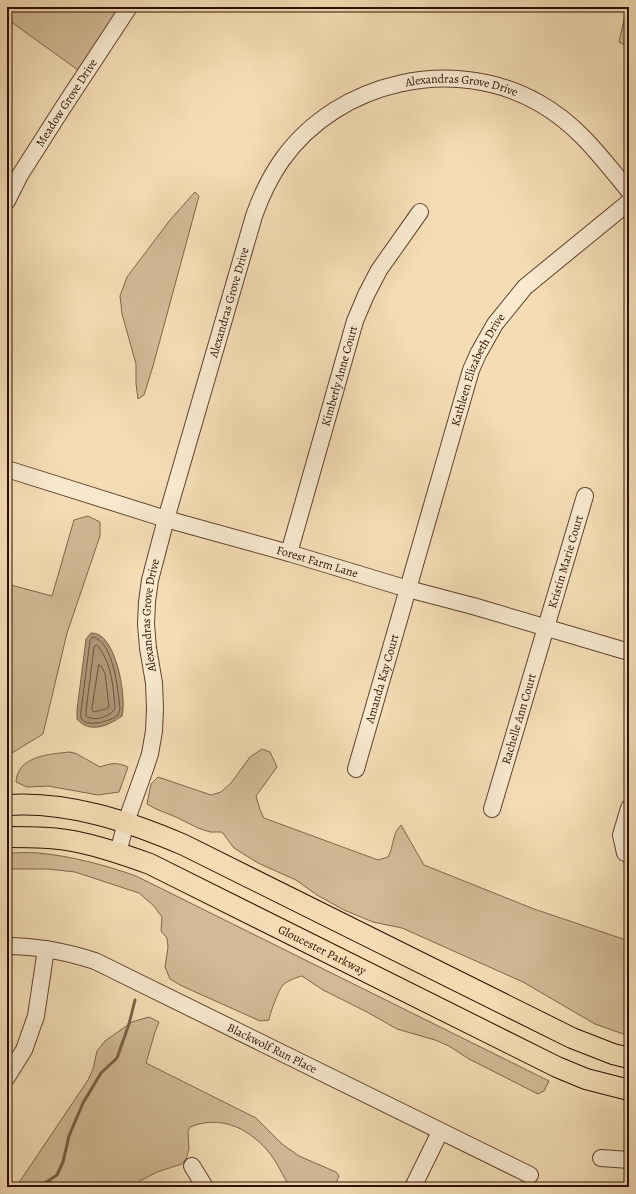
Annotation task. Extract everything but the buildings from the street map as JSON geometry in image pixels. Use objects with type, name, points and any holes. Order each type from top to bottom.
[{"type":"main road","points":[[7,805],[40,805],[95,814],[126,822],[184,844],[572,1038],[613,1054],[629,1058]]},
{"type":"main road","name":"Gloucester Parkway","points":[[7,837],[30,837],[80,842],[150,864],[557,1067],[586,1079],[629,1090]]},
{"type":"street","name":"Meadow Grove Drive","points":[[7,201],[24,168],[130,7]]},
{"type":"street","name":"Alexandras Grove Drive","points":[[118,853],[126,822],[150,754],[154,731],[154,683],[148,648],[146,624],[150,580],[166,519],[254,216],[271,176],[283,158],[312,127],[348,102],[367,93],[409,81],[430,78],[473,80],[515,92],[538,103],[568,123],[589,143],[629,191]]},
{"type":"street","name":"Kathleen Elizabeth Drive","points":[[408,589],[471,370],[486,339],[495,324],[525,287],[629,202]]},
{"type":"street","name":"Kimberly Anne Court","points":[[289,553],[355,321],[366,294],[379,270],[420,212]]},
{"type":"street","name":"Forest Farm Lane","points":[[7,469],[166,519],[289,553],[408,589],[473,606],[629,652]]},
{"type":"street","name":"Kristin Marie Court","points":[[545,628],[585,496]]},
{"type":"street","name":"Amanda Kay Court","points":[[356,769],[408,589]]},
{"type":"street","name":"Rachelle Ann Court","points":[[492,808],[545,628]]},
{"type":"street","points":[[625,853],[621,835],[629,808]]},
{"type":"street","name":"Blackwolf Run Place","points":[[7,946],[46,949],[76,955],[95,962],[530,1175]]},
{"type":"street","points":[[7,1077],[24,1050],[36,1016],[46,949]]},
{"type":"street","points":[[413,1187],[440,1132]]},
{"type":"street","points":[[601,1158],[629,1160]]},
{"type":"street","points":[[192,1166],[204,1187]]},
{"type":"shaded area","points":[[7,7],[120,7],[78,70],[7,19]]},
{"type":"shaded area","points":[[628,15],[629,47],[619,42],[624,20]]},
{"type":"shaded area","points":[[195,192],[199,196],[153,366],[144,395],[138,399],[136,364],[122,314],[120,296],[127,277],[170,220]]},
{"type":"shaded area","points":[[88,516],[100,522],[100,536],[67,633],[43,734],[7,756],[7,584],[52,596],[74,520]]},
{"type":"shaded area","points":[[262,749],[270,752],[277,767],[256,796],[264,818],[378,860],[388,857],[396,832],[401,825],[424,865],[534,909],[629,941],[629,1036],[595,1024],[523,982],[402,928],[373,922],[344,910],[317,895],[296,880],[258,863],[234,848],[222,832],[210,832],[198,828],[147,804],[151,784],[158,777],[211,795],[221,792],[231,783],[250,757]]},
{"type":"shaded area","points":[[70,752],[77,754],[100,767],[121,764],[128,767],[119,792],[98,795],[48,786],[27,787],[16,782],[18,773],[28,762],[44,756]]},
{"type":"shaded area","points":[[7,853],[34,853],[63,856],[112,868],[136,876],[549,1081],[544,1091],[538,1094],[469,1059],[449,1046],[435,1040],[397,1029],[323,990],[302,976],[293,979],[282,986],[277,995],[269,1020],[260,1021],[182,986],[170,979],[165,967],[168,947],[167,938],[161,931],[162,917],[154,906],[139,893],[75,872],[48,869],[7,869]]},
{"type":"shaded area","points":[[149,1017],[159,1022],[146,1063],[256,1118],[282,1144],[299,1156],[336,1172],[339,1176],[337,1181],[330,1187],[290,1187],[274,1159],[251,1135],[232,1125],[211,1122],[190,1127],[188,1131],[189,1149],[186,1159],[182,1164],[157,1172],[129,1187],[16,1187],[88,1080],[93,1069],[97,1051],[105,1041],[132,1022]]},
{"type":"water","points":[[91,633],[100,635],[107,643],[113,654],[118,667],[123,695],[122,716],[111,723],[99,727],[82,724],[77,719],[86,639]]},
{"type":"waterway","points":[[39,1187],[57,1175],[63,1162],[69,1136],[83,1103],[101,1073],[117,1058],[129,1024],[135,1000]]}]
